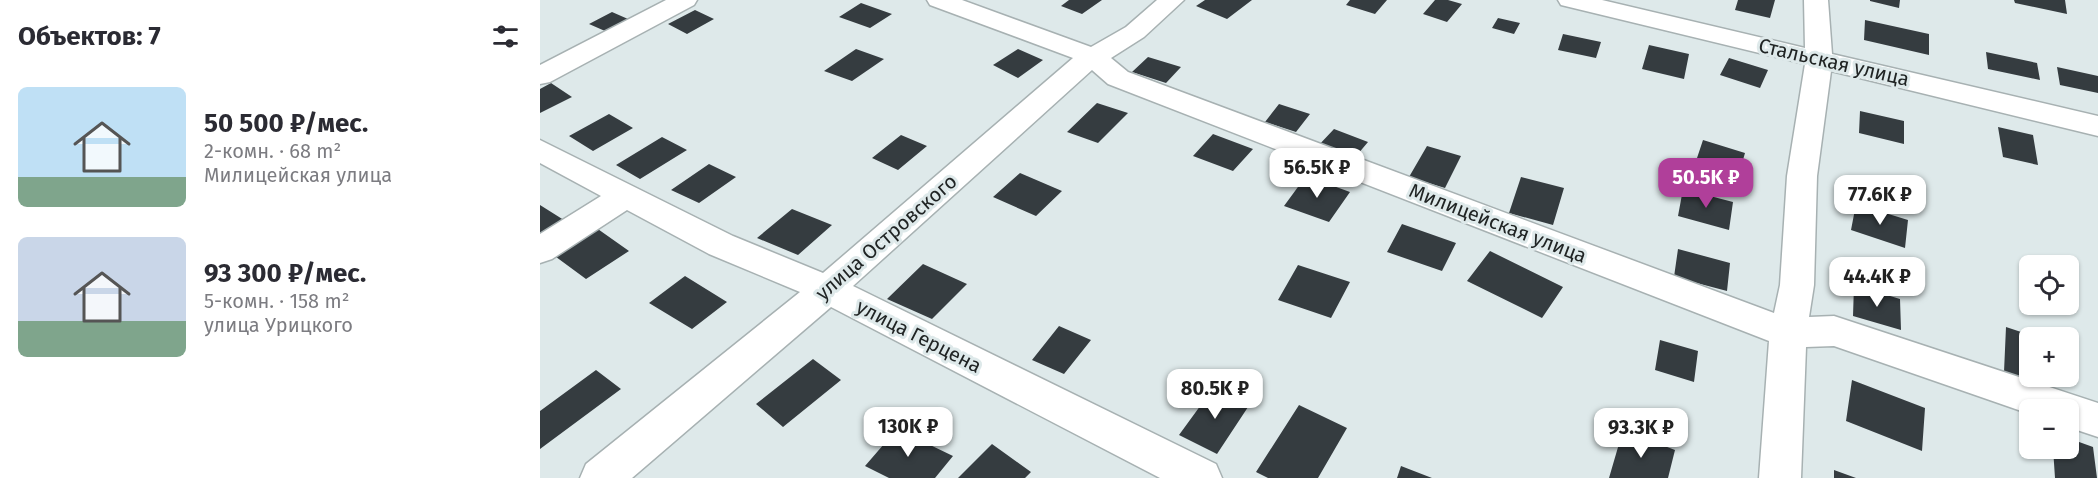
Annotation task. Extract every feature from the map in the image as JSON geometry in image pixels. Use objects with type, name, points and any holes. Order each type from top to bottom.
[{"type":"street","points":[[540,76],[685,0]]},
{"type":"street","name":"Милицейская улица","points":[[939,0],[1094,57],[1118,78],[1788,333],[1834,331],[2035,399]]},
{"type":"street","name":"улица Островского","points":[[601,478],[827,290],[1094,57],[1136,32],[1172,0]]},
{"type":"street","name":"Стальская улица","points":[[1570,0],[2098,126]]},
{"type":"street","points":[[1780,478],[1788,333],[1797,285],[1802,176],[1819,58],[1816,0]]},
{"type":"street","name":"улица Герцена","points":[[540,150],[722,245],[827,290],[1201,478]]},
{"type":"street","points":[[540,250],[626,195]]},
{"type":"street","name":"Милицейская улица","points":[[2079,414],[2098,420]]},
{"type":"building","points":[[1069,0],[1102,0],[1082,14],[1061,6]]},
{"type":"building","points":[[1205,0],[1252,0],[1227,19],[1196,6]]},
{"type":"building","points":[[1350,0],[1387,0],[1375,14],[1346,5]]},
{"type":"building","points":[[1435,0],[1448,0],[1462,4],[1447,22],[1423,14]]},
{"type":"building","points":[[1738,0],[1775,0],[1770,18],[1735,10]]},
{"type":"building","points":[[1900,0],[1899,8],[1870,1]]},
{"type":"building","points":[[2014,0],[2065,0],[2067,14],[2015,3]]},
{"type":"building","points":[[861,3],[892,14],[870,28],[839,17]]},
{"type":"building","points":[[695,10],[714,19],[687,34],[668,24]]},
{"type":"building","points":[[612,12],[628,19],[605,31],[589,24]]},
{"type":"building","points":[[1498,18],[1520,23],[1514,34],[1492,28]]},
{"type":"building","points":[[1865,20],[1929,34],[1929,55],[1864,40]]},
{"type":"building","points":[[1563,34],[1601,42],[1596,58],[1558,50]]},
{"type":"building","points":[[1649,45],[1689,54],[1684,79],[1642,69]]},
{"type":"building","points":[[856,49],[884,59],[852,81],[824,71]]},
{"type":"building","points":[[1018,49],[1043,60],[1018,78],[993,65]]},
{"type":"building","points":[[1986,52],[2037,63],[2040,80],[1988,69]]},
{"type":"building","points":[[1148,57],[1181,67],[1166,83],[1132,72]]},
{"type":"building","points":[[1729,58],[1768,70],[1760,88],[1720,75]]},
{"type":"building","points":[[2057,67],[2098,76],[2098,93],[2060,85]]},
{"type":"building","points":[[551,83],[572,97],[540,113],[540,89]]},
{"type":"building","points":[[1097,103],[1128,113],[1098,143],[1067,132]]},
{"type":"building","points":[[1279,104],[1310,114],[1296,132],[1265,122]]},
{"type":"building","points":[[1860,111],[1904,121],[1904,144],[1859,133]]},
{"type":"building","points":[[609,114],[633,128],[593,151],[569,136]]},
{"type":"building","points":[[1998,127],[2033,135],[2038,165],[2003,157]]},
{"type":"building","points":[[1334,129],[1368,142],[1352,161],[1317,147]]},
{"type":"building","points":[[1213,134],[1253,149],[1233,171],[1193,156]]},
{"type":"building","points":[[901,135],[927,146],[898,170],[872,158]]},
{"type":"building","points":[[662,137],[687,150],[640,179],[616,165]]},
{"type":"building","points":[[1703,140],[1745,153],[1738,177],[1695,164]]},
{"type":"building","points":[[1427,146],[1461,156],[1445,188],[1409,177]]},
{"type":"building","points":[[709,164],[736,177],[699,203],[671,190]]},
{"type":"building","points":[[1020,173],[1062,191],[1036,216],[993,197]]},
{"type":"building","points":[[1306,176],[1350,192],[1329,222],[1284,206]]},
{"type":"building","points":[[1521,177],[1564,188],[1553,225],[1509,213]]},
{"type":"building","points":[[1683,189],[1733,202],[1729,230],[1678,216]]},
{"type":"building","points":[[1856,204],[1908,220],[1905,248],[1851,230]]},
{"type":"building","points":[[540,205],[567,222],[540,239]]},
{"type":"building","points":[[792,209],[832,225],[798,255],[757,238]]},
{"type":"building","points":[[1402,224],[1456,243],[1442,271],[1387,252]]},
{"type":"building","points":[[595,227],[629,251],[586,279],[552,254]]},
{"type":"building","points":[[1678,249],[1730,263],[1727,291],[1674,277]]},
{"type":"building","points":[[1490,251],[1563,287],[1542,318],[1467,281]]},
{"type":"building","points":[[923,264],[967,284],[932,319],[887,299]]},
{"type":"building","points":[[1298,265],[1350,282],[1331,318],[1278,300]]},
{"type":"building","points":[[685,276],[727,302],[692,329],[649,303]]},
{"type":"building","points":[[1854,285],[1900,299],[1901,330],[1853,316]]},
{"type":"building","points":[[1059,326],[1091,340],[1064,374],[1032,360]]},
{"type":"building","points":[[2006,327],[2019,331],[2019,378],[2004,372]]},
{"type":"building","points":[[1660,340],[1698,351],[1694,382],[1655,370]]},
{"type":"building","points":[[813,359],[841,380],[783,427],[756,404]]},
{"type":"building","points":[[596,370],[621,389],[540,449],[540,411]]},
{"type":"building","points":[[1852,380],[1925,408],[1922,451],[1846,421]]},
{"type":"building","points":[[1214,387],[1250,404],[1217,454],[1179,435]]},
{"type":"building","points":[[1299,405],[1347,428],[1318,478],[1268,478],[1256,472]]},
{"type":"building","points":[[897,429],[953,456],[935,478],[889,478],[865,466]]},
{"type":"building","points":[[1623,430],[1675,450],[1668,478],[1609,478]]},
{"type":"building","points":[[2079,442],[2093,447],[2097,478],[2055,478],[2054,459],[2079,459]]},
{"type":"building","points":[[992,444],[1031,472],[1025,478],[958,478]]},
{"type":"building","points":[[1401,466],[1432,478],[1397,478]]},
{"type":"building","points":[[1834,470],[1856,478],[1834,478]]}]
